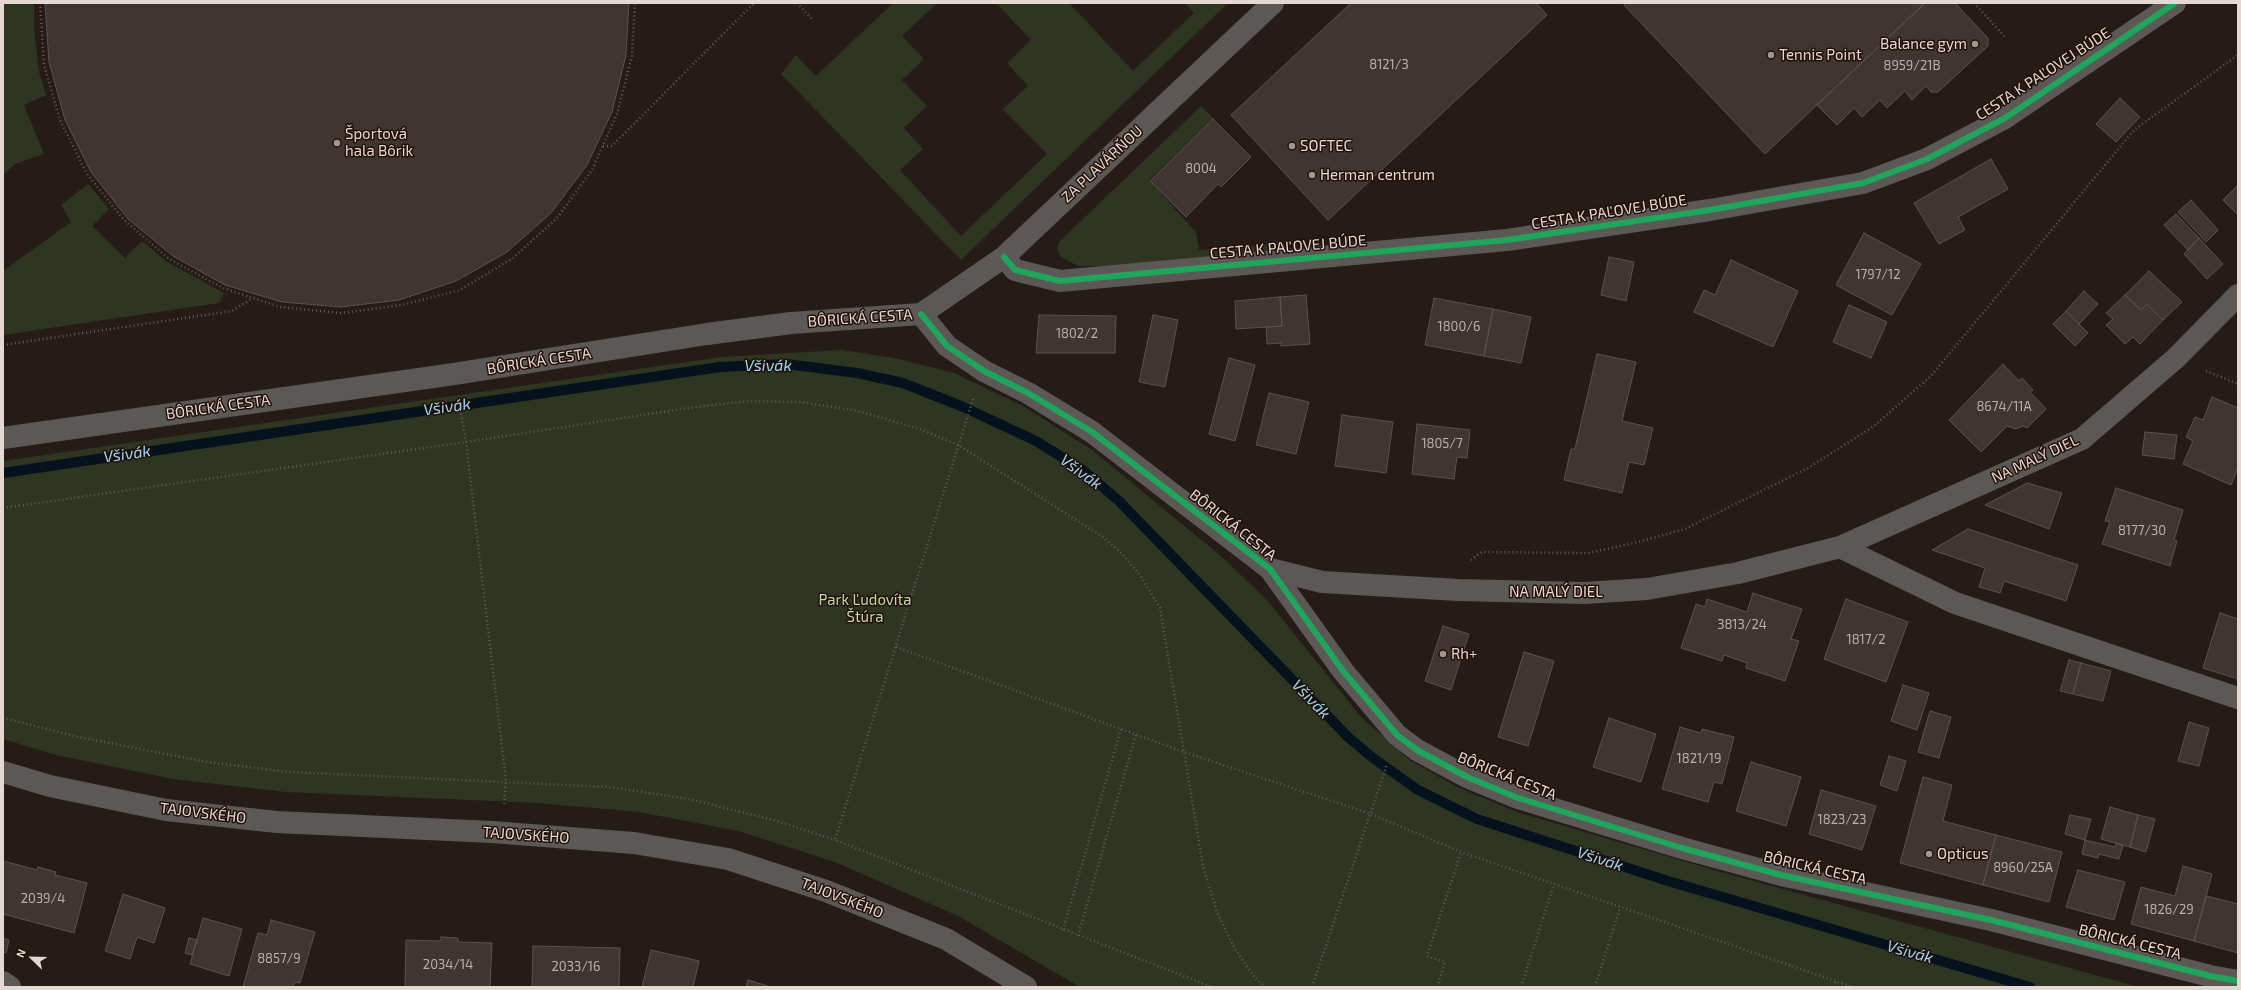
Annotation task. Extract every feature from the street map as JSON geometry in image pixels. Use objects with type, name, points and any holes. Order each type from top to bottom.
[{"type":"street","name":"ZA PLAVÁRŇOU","points":[[921,314],[1004,257],[1273,3]]},
{"type":"street","name":"CESTA K PAĽOVEJ BÚDE","points":[[1004,257],[1015,270],[1060,280],[1507,240],[1710,210],[1862,183],[1926,159],[2005,118],[2175,3]]},
{"type":"street","name":"NA MALÝ DIEL","points":[[1270,569],[1322,582],[1458,590],[1584,594],[1647,589],[1738,573],[1840,547],[2082,439],[2176,358],[2238,295]]},
{"type":"street","name":"BÔRICKÁ CESTA","points":[[3,438],[446,375],[707,334],[791,323],[921,314],[947,346],[984,371],[1028,393],[1092,432],[1270,569],[1343,671],[1397,735],[1417,750],[1467,778],[1518,798],[1682,848],[1773,873],[1992,920],[2209,981],[2238,981]]},
{"type":"street","points":[[1840,547],[1955,603],[2238,698]]},
{"type":"street","name":"TAJOVSKÉHO","points":[[3,772],[50,786],[166,810],[277,822],[492,832],[634,843],[728,859],[826,891],[946,939],[1026,987]]},
{"type":"street","points":[[3,982],[10,987]]},
{"type":"path","points":[[40,3],[44,65],[60,120],[87,174],[123,219],[169,259],[223,288],[280,307],[341,313],[402,305],[460,290],[513,258],[557,218],[592,170],[617,114],[632,56],[635,3]]},
{"type":"path","points":[[603,146],[612,146],[754,3]]},
{"type":"path","points":[[797,3],[812,19]]},
{"type":"path","points":[[1974,3],[2006,38]]},
{"type":"path","points":[[1458,590],[1459,575],[1462,566],[1482,552],[1589,553],[1634,543],[1685,529],[1808,468],[1874,426],[1931,376],[2134,130],[2238,55]]},
{"type":"path","points":[[3,345],[232,311],[253,298]]},
{"type":"path","points":[[458,395],[460,418],[466,442],[506,781],[503,809]]},
{"type":"path","points":[[835,840],[973,398]]},
{"type":"path","points":[[3,508],[748,401],[802,402],[858,411],[920,429],[958,444],[1102,537],[1122,552],[1140,575],[1160,608],[1203,866],[1216,912],[1235,949],[1256,978],[1265,987]]},
{"type":"path","points":[[896,647],[1184,752],[1371,814],[1461,852],[1853,987]]},
{"type":"path","points":[[3,718],[86,738],[207,762],[282,771],[418,780],[506,781],[609,787],[689,799],[774,820],[835,840],[1212,987]]},
{"type":"path","points":[[1063,930],[1121,729]]},
{"type":"path","points":[[1078,936],[1136,734]]},
{"type":"path","points":[[1312,987],[1383,776]]},
{"type":"path","points":[[1437,987],[1445,962],[1427,956],[1461,852]]},
{"type":"path","points":[[1521,987],[1554,884]]},
{"type":"path","points":[[1595,987],[1620,908]]},
{"type":"path","points":[[1834,987],[1836,981]]},
{"type":"green space","points":[[3,3],[34,3],[34,30],[39,72],[46,95],[24,105],[44,154],[15,164],[3,175]]},
{"type":"green space","points":[[893,3],[937,3],[902,36],[924,59],[902,80],[927,106],[904,128],[923,149],[900,170],[961,236],[1047,154],[1003,109],[1028,86],[1007,63],[1031,40],[996,3],[1069,3],[1133,71],[1194,13],[1185,3],[1228,3],[961,260],[781,74],[796,55],[816,76]]},
{"type":"green space","points":[[1201,106],[1213,118],[1149,180],[1196,232],[1199,250],[1273,245],[1279,249],[1271,254],[1189,258],[1163,264],[1119,267],[1078,266],[1061,257],[1057,248],[1060,241]]},
{"type":"green space","points":[[88,184],[109,209],[92,226],[125,258],[142,241],[166,261],[224,293],[219,303],[3,335],[3,271],[71,222],[61,205]]},
{"type":"green space","name":"Park Ľudovíta Štúra","points":[[842,350],[894,358],[954,373],[1023,406],[1092,450],[1221,556],[1268,601],[1361,717],[1411,761],[1459,788],[1520,813],[1728,874],[2139,987],[1080,987],[958,916],[835,862],[738,831],[639,812],[539,803],[285,792],[173,779],[56,755],[3,739],[3,461],[721,357]]},
{"type":"building","name":"Športová hala Bôrik","points":[[45,3],[629,3],[626,55],[612,112],[587,165],[551,213],[507,252],[456,281],[399,300],[341,307],[282,302],[225,285],[173,256],[128,219],[91,172],[65,120],[49,62]]},
{"type":"building","points":[[1351,3],[1536,3],[1547,15],[1328,220],[1231,115]]},
{"type":"building","name":"Tennis Point","points":[[1626,3],[1925,3],[1765,154],[1624,5]]},
{"type":"building","points":[[1925,3],[1955,3],[1988,38],[1988,46],[1938,92],[1931,92],[1926,86],[1912,100],[1905,91],[1887,108],[1880,100],[1862,117],[1854,108],[1837,125],[1817,105]]},
{"type":"building","points":[[2120,98],[2140,117],[2116,142],[2096,124]]},
{"type":"building","points":[[1213,119],[1251,157],[1221,187],[1218,184],[1186,217],[1150,181]]},
{"type":"building","points":[[1991,159],[2008,189],[1958,217],[1965,230],[1939,244],[1914,203]]},
{"type":"building","points":[[2238,185],[2238,215],[2223,200]]},
{"type":"building","points":[[2191,200],[2218,230],[2206,242],[2178,212]]},
{"type":"building","points":[[2176,214],[2199,238],[2188,250],[2164,225]]},
{"type":"building","points":[[1864,233],[1921,264],[1892,315],[1836,285]]},
{"type":"building","points":[[2199,238],[2223,264],[2207,279],[2184,254]]},
{"type":"building","points":[[1609,257],[1634,262],[1626,301],[1601,295]]},
{"type":"building","points":[[1731,260],[1798,291],[1773,347],[1694,312],[1704,290],[1715,295]]},
{"type":"building","points":[[2149,271],[2182,302],[2163,320],[2147,304],[2141,310],[2125,295]]},
{"type":"building","points":[[2084,291],[2098,304],[2079,324],[2066,311]]},
{"type":"building","points":[[1306,295],[1310,344],[1281,346],[1281,343],[1267,344],[1266,327],[1282,326],[1280,297]]},
{"type":"building","points":[[2125,295],[2141,310],[2147,304],[2163,320],[2140,344],[2133,337],[2125,344],[2106,325],[2113,319],[2106,313]]},
{"type":"building","points":[[1280,297],[1282,326],[1236,329],[1235,301]]},
{"type":"building","points":[[1434,298],[1493,309],[1484,356],[1425,345]]},
{"type":"building","points":[[1849,305],[1887,322],[1871,358],[1833,342]]},
{"type":"building","points":[[1493,309],[1531,317],[1521,363],[1484,356]]},
{"type":"building","points":[[2066,311],[2088,333],[2075,346],[2053,324]]},
{"type":"building","points":[[1039,315],[1116,316],[1115,353],[1036,353]]},
{"type":"building","points":[[1153,315],[1178,320],[1165,387],[1139,382]]},
{"type":"building","points":[[1597,354],[1636,362],[1622,421],[1653,428],[1644,465],[1629,462],[1622,493],[1564,480],[1571,449],[1575,449]]},
{"type":"building","points":[[1229,358],[1255,365],[1235,441],[1209,434]]},
{"type":"building","points":[[2003,364],[2019,381],[2022,378],[2033,390],[2030,392],[2046,409],[2027,428],[2024,426],[2016,429],[2007,426],[1981,452],[1949,420]]},
{"type":"building","points":[[1269,393],[1309,402],[1296,454],[1256,445]]},
{"type":"building","points":[[2212,397],[2238,408],[2238,468],[2231,485],[2183,464],[2193,441],[2186,437],[2195,417],[2203,420]]},
{"type":"building","points":[[1342,415],[1393,422],[1386,473],[1335,466]]},
{"type":"building","points":[[1417,424],[1470,430],[1467,458],[1457,457],[1454,479],[1412,474]]},
{"type":"building","points":[[2145,432],[2177,435],[2174,459],[2142,455]]},
{"type":"building","points":[[2027,483],[2062,493],[2049,529],[1985,505]]},
{"type":"building","points":[[2116,488],[2183,510],[2174,540],[2177,541],[2170,566],[2102,544],[2110,522],[2105,521]]},
{"type":"building","points":[[1968,529],[2078,565],[2066,601],[2004,581],[2000,593],[1979,587],[1985,568],[1932,550]]},
{"type":"building","points":[[1753,593],[1802,609],[1791,639],[1799,641],[1785,681],[1746,668],[1747,663],[1724,655],[1722,661],[1681,648],[1696,604],[1705,607],[1707,599],[1747,612]]},
{"type":"building","points":[[1846,599],[1908,622],[1886,682],[1824,659]]},
{"type":"building","points":[[2220,613],[2238,619],[2238,679],[2203,668]]},
{"type":"building","points":[[1443,626],[1469,634],[1451,690],[1425,681]]},
{"type":"building","points":[[1524,652],[1554,661],[1528,746],[1498,737]]},
{"type":"building","points":[[2069,660],[2081,663],[2073,694],[2060,691]]},
{"type":"building","points":[[2081,663],[2111,671],[2103,701],[2073,694]]},
{"type":"building","points":[[1903,685],[1929,693],[1917,730],[1891,721]]},
{"type":"building","points":[[1930,711],[1951,717],[1939,758],[1918,752]]},
{"type":"building","points":[[1609,718],[1656,734],[1641,782],[1593,767]]},
{"type":"building","points":[[2189,722],[2209,728],[2199,766],[2178,761]]},
{"type":"building","points":[[1680,727],[1701,733],[1702,729],[1734,737],[1722,784],[1714,782],[1708,802],[1662,789]]},
{"type":"building","points":[[1889,756],[1906,761],[1897,791],[1880,785]]},
{"type":"building","points":[[1751,762],[1801,777],[1786,826],[1736,811]]},
{"type":"building","points":[[1923,777],[1952,785],[1943,821],[1996,835],[1983,885],[1900,863]]},
{"type":"building","points":[[1821,790],[1876,806],[1862,850],[1809,834]]},
{"type":"building","points":[[2110,807],[2138,815],[2130,847],[2101,839]]},
{"type":"building","points":[[2070,815],[2091,819],[2085,840],[2065,834]]},
{"type":"building","points":[[2138,815],[2155,819],[2146,852],[2130,847]]},
{"type":"building","points":[[1996,835],[2062,852],[2049,902],[1983,885]]},
{"type":"building","points":[[2085,840],[2115,847],[2116,843],[2123,846],[2119,859],[2099,854],[2098,858],[2082,854]]},
{"type":"building","points":[[3,861],[37,870],[38,867],[56,872],[55,875],[87,883],[74,933],[3,914]]},
{"type":"building","points":[[2183,866],[2212,874],[2194,941],[2131,924],[2141,887],[2175,896]]},
{"type":"building","points":[[2078,870],[2125,882],[2114,920],[2066,907]]},
{"type":"building","points":[[123,894],[165,908],[154,943],[137,937],[130,959],[105,951]]},
{"type":"building","points":[[2206,896],[2238,904],[2238,953],[2194,941]]},
{"type":"building","points":[[203,918],[242,929],[229,976],[190,964]]},
{"type":"building","points":[[271,920],[315,932],[300,983],[295,982],[293,987],[243,987],[258,933],[267,935]]},
{"type":"building","points":[[441,937],[458,938],[458,942],[492,943],[490,987],[405,987],[406,940],[441,941]]},
{"type":"building","points":[[3,938],[9,940],[6,953],[3,952]]},
{"type":"building","points":[[189,938],[197,940],[192,955],[185,953]]},
{"type":"building","points":[[533,946],[620,948],[619,987],[532,987]]},
{"type":"building","points":[[651,950],[699,961],[693,987],[642,987]]},
{"type":"building","points":[[748,980],[771,987],[746,987]]},
{"type":"waterway","name":"Všivák","points":[[3,473],[720,367],[786,364],[857,373],[903,383],[961,406],[1036,441],[1084,471],[1119,501],[1348,737],[1373,758],[1418,790],[1477,819],[1668,881],[2030,987]]},
{"type":"cycle path","points":[[1004,257],[1015,270],[1060,281],[1507,240],[1710,210],[1863,183],[1927,159],[2005,118],[2175,3]]},
{"type":"cycle path","points":[[921,314],[947,346],[984,371],[1028,393],[1092,432],[1270,569],[1343,671],[1397,735],[1417,750],[1467,777],[1518,798],[1682,848],[1781,875],[1991,920],[2210,976],[2238,981]]},
{"type":"place","name":"Balance gym","points":[[1975,44]]},
{"type":"place","name":"Tennis Point","points":[[1771,55]]},
{"type":"place","name":"Športová hala Bôrik","points":[[337,143]]},
{"type":"place","name":"SOFTEC","points":[[1292,146]]},
{"type":"place","name":"Herman centrum","points":[[1312,175]]},
{"type":"place","name":"Rh+","points":[[1443,654]]},
{"type":"place","name":"Opticus","points":[[1929,854]]}]
